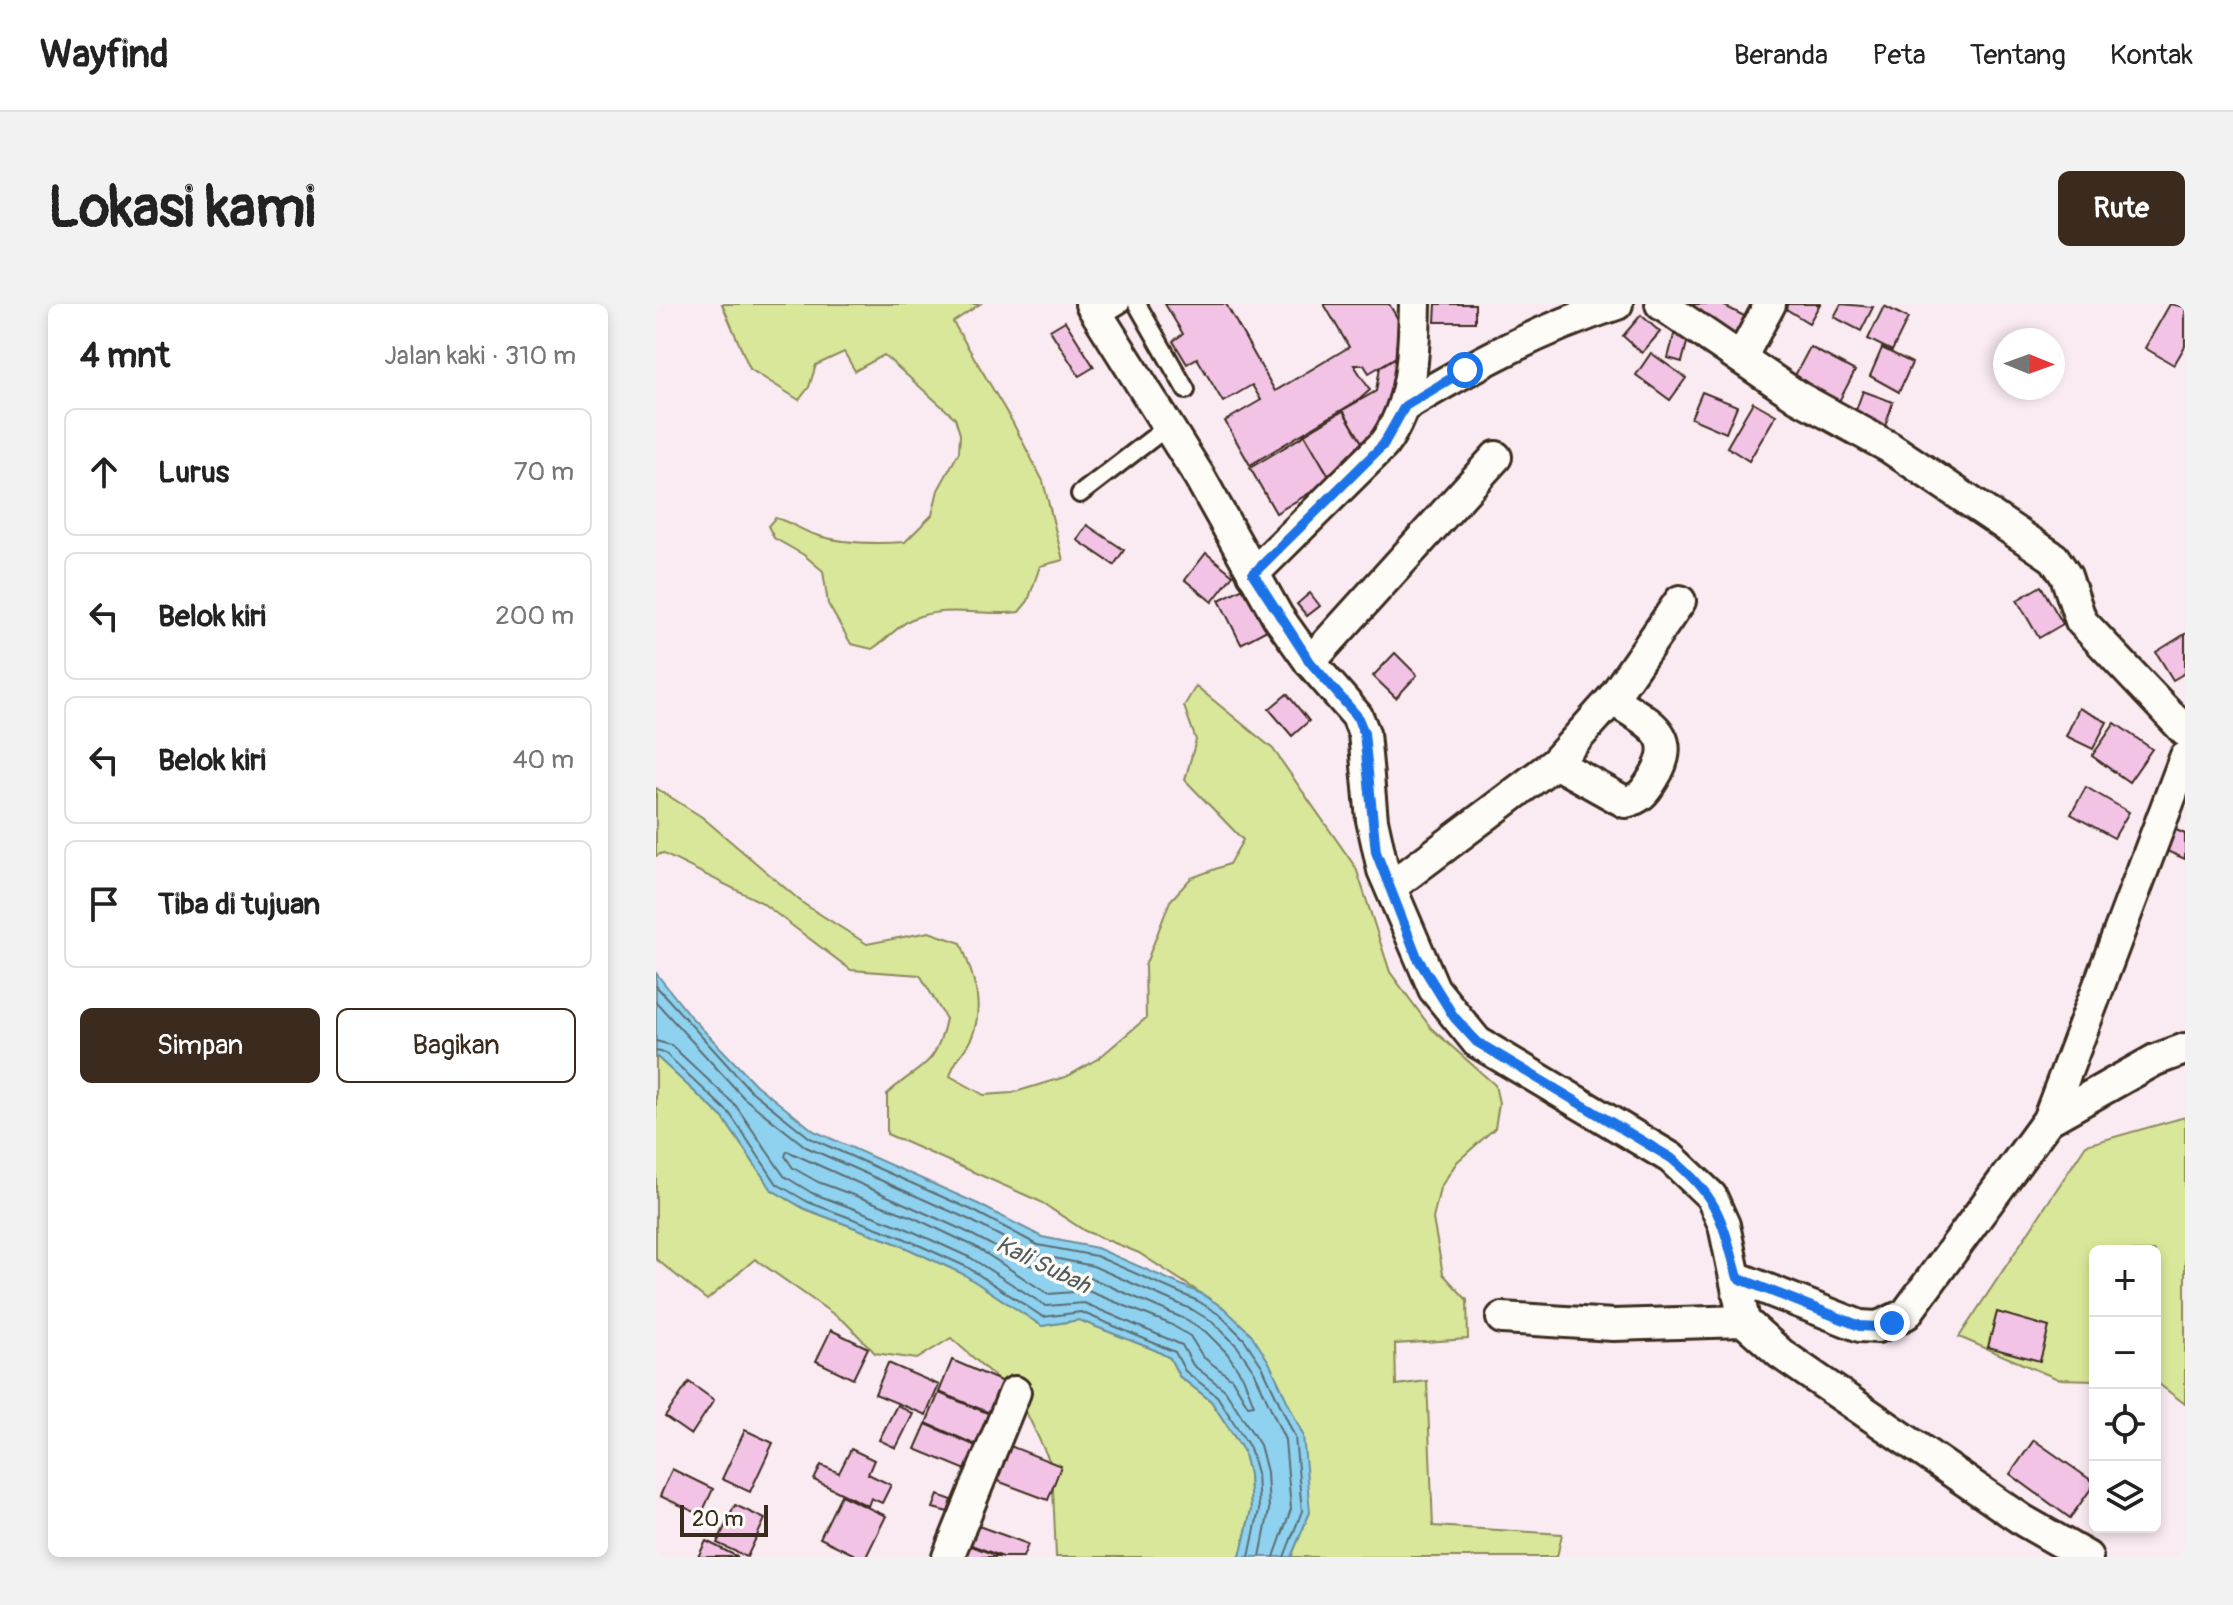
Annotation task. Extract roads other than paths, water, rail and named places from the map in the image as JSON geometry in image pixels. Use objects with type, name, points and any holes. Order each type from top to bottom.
[{"type":"street","points":[[1253,574],[1383,445],[1405,406],[1415,304]]},
{"type":"street","points":[[1405,406],[1465,370],[1562,322],[1617,304]]},
{"type":"street","points":[[1661,304],[1798,397],[1914,463],[2054,558],[2066,576],[2081,621],[2185,731]]},
{"type":"street","points":[[1741,358],[1770,304]]},
{"type":"street","points":[[1104,308],[1167,427],[1199,476],[1253,574],[1310,662],[1357,716],[1364,733],[1376,852],[1417,957],[1454,1017],[1477,1042],[1671,1158],[1692,1175],[1711,1196],[1724,1225],[1738,1278],[1744,1321],[1781,1354],[2024,1521],[2087,1557]]},
{"type":"street","points":[[1310,662],[1496,457]]},
{"type":"street","points":[[1391,887],[1555,763],[1612,699],[1680,601]]},
{"type":"street","points":[[1555,763],[1625,802],[1636,800],[1645,791],[1666,759],[1665,742],[1653,726],[1612,699]]},
{"type":"street","points":[[1738,1278],[1860,1326],[1878,1327],[1906,1314],[2048,1120],[2185,758]]},
{"type":"street","points":[[2048,1120],[2155,1060],[2185,1049]]},
{"type":"street","points":[[1502,1318],[1613,1325],[1744,1321]]},
{"type":"street","points":[[948,1557],[1015,1392]]},
{"type":"lane","points":[[1137,304],[1186,390]]},
{"type":"lane","points":[[1080,494],[1167,427]]},
{"type":"water","name":"Kali Subah","points":[[656,973],[690,1016],[756,1085],[814,1131],[978,1204],[1042,1237],[1097,1248],[1202,1294],[1225,1309],[1251,1334],[1269,1362],[1303,1435],[1310,1512],[1291,1557],[1240,1557],[1251,1510],[1249,1474],[1243,1450],[1211,1401],[1179,1376],[1170,1358],[1079,1320],[1042,1326],[963,1274],[898,1244],[805,1209],[772,1190],[723,1118],[656,1056]]}]
